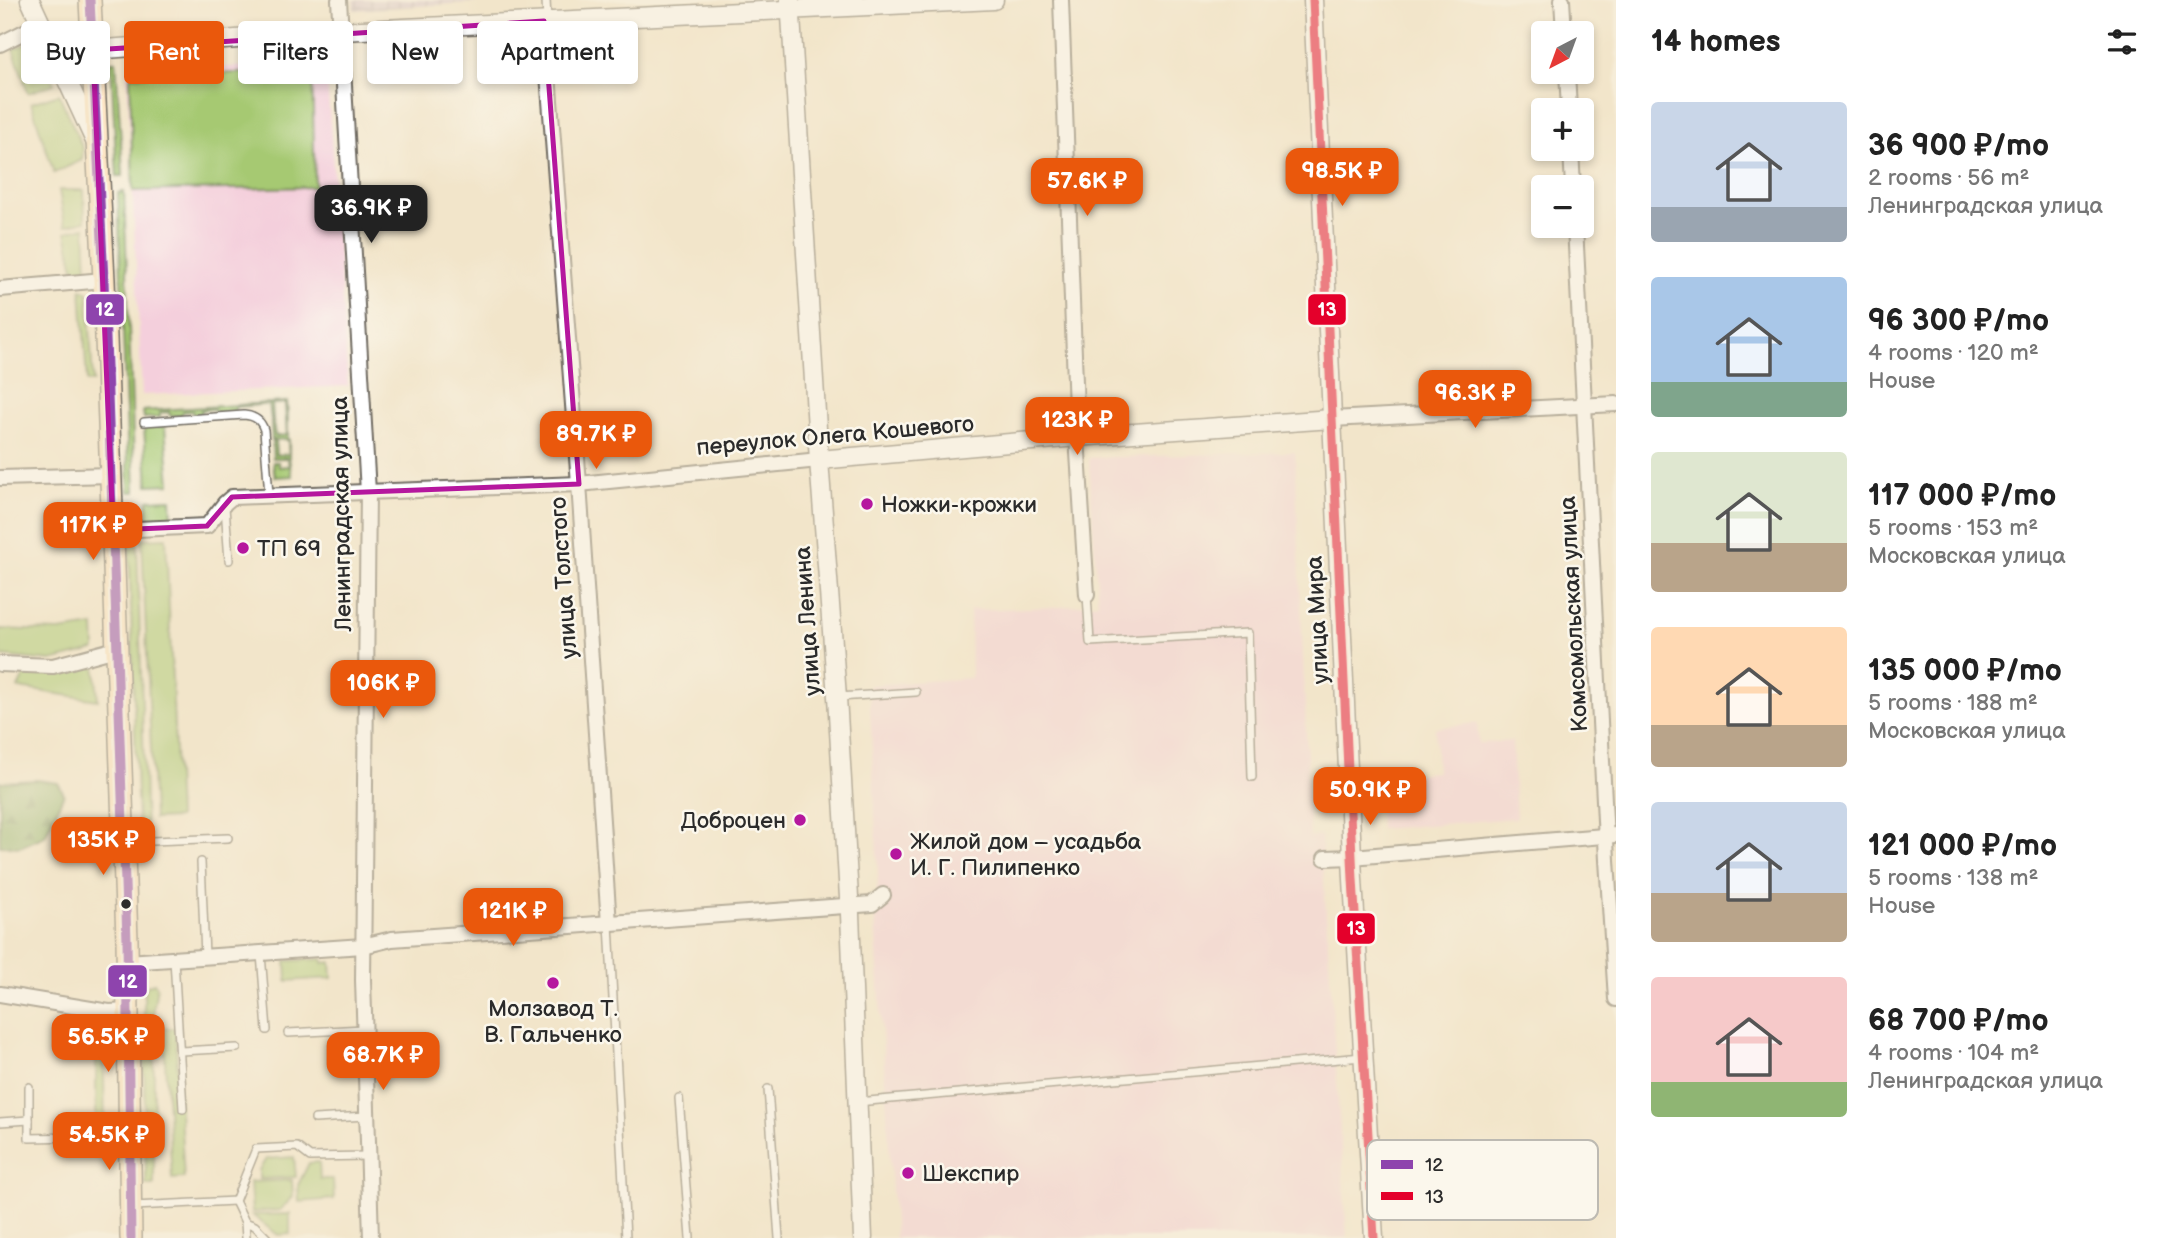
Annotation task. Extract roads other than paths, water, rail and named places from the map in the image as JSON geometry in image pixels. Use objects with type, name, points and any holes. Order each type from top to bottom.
[{"type":"main road","points":[[90,0],[91,21]]},
{"type":"main road","points":[[95,84],[127,962],[131,1238]]},
{"type":"street","points":[[30,0],[39,21]]},
{"type":"street","name":"Ленинградская улица","points":[[339,0],[340,21]]},
{"type":"street","points":[[353,30],[790,5],[994,0]]},
{"type":"street","points":[[1062,0],[1077,437],[1087,595]]},
{"type":"street","name":"улица Мира","points":[[1313,0],[1368,1140]]},
{"type":"street","points":[[1562,0],[1563,21]]},
{"type":"street","name":"улица Ленина","points":[[790,5],[837,697],[863,1238]]},
{"type":"street","name":"улица Толстого","points":[[546,20],[609,924]]},
{"type":"street","points":[[0,44],[21,33]]},
{"type":"street","points":[[110,49],[238,39]]},
{"type":"street","points":[[68,84],[98,148]]},
{"type":"street","name":"Ленинградская улица","points":[[344,84],[368,492],[363,946],[371,1238]]},
{"type":"street","name":"Комсомольская улица","points":[[1576,238],[1611,835],[1616,999]]},
{"type":"street","points":[[0,289],[104,280]]},
{"type":"street","name":"переулок Олега Кошевого","points":[[225,503],[232,497],[269,495],[579,484],[1077,437],[1332,419],[1616,404]]},
{"type":"street","points":[[0,478],[110,475]]},
{"type":"street","points":[[113,530],[207,526],[225,503]]},
{"type":"street","points":[[0,664],[53,666],[116,649]]},
{"type":"street","points":[[1325,858],[1352,858],[1611,835]]},
{"type":"street","points":[[127,962],[363,946],[392,939],[872,904],[883,895]]},
{"type":"street","points":[[0,994],[109,1012],[128,1011]]},
{"type":"street","name":"улица Мира","points":[[1373,1220],[1374,1238]]},
{"type":"lane","points":[[546,20],[547,0]]},
{"type":"lane","points":[[144,422],[244,415],[255,417],[264,430],[269,495]]},
{"type":"lane","points":[[225,503],[229,560]]},
{"type":"lane","points":[[1087,595],[1090,642],[1248,633],[1252,777]]},
{"type":"lane","points":[[837,697],[916,692]]},
{"type":"lane","points":[[122,842],[228,838]]},
{"type":"lane","points":[[201,862],[205,956]]},
{"type":"lane","points":[[609,924],[626,1238]]},
{"type":"lane","points":[[261,953],[267,1030]]},
{"type":"lane","points":[[174,958],[183,1109]]},
{"type":"lane","points":[[288,1033],[364,1029]]},
{"type":"lane","points":[[348,1047],[364,1046]]},
{"type":"lane","points":[[180,1051],[237,1048]]},
{"type":"lane","points":[[856,1102],[1362,1057]]},
{"type":"lane","points":[[29,1087],[29,1138],[129,1136]]},
{"type":"lane","points":[[768,1089],[779,1238]]},
{"type":"lane","points":[[679,1098],[691,1238]]},
{"type":"lane","points":[[316,1119],[366,1116]]},
{"type":"lane","points":[[0,1122],[29,1120]]},
{"type":"lane","points":[[234,1201],[256,1149],[297,1147],[310,1157],[367,1156]]},
{"type":"lane","points":[[130,1206],[234,1201]]},
{"type":"lane","points":[[234,1201],[245,1222],[246,1238]]},
{"type":"lane","points":[[245,1222],[255,1226],[267,1238]]},
{"type":"place","name":"Ножки-крожки","points":[[867,504]]},
{"type":"place","name":"ТП 69","points":[[243,548]]},
{"type":"place","name":"Доброцен","points":[[800,820]]},
{"type":"place","name":"Жилой дом – усадьба И. Г. Пилипенко","points":[[896,854]]},
{"type":"place","name":"Молзавод Т. В. Гальченко","points":[[553,983]]},
{"type":"place","name":"Шекспир","points":[[908,1173]]}]
